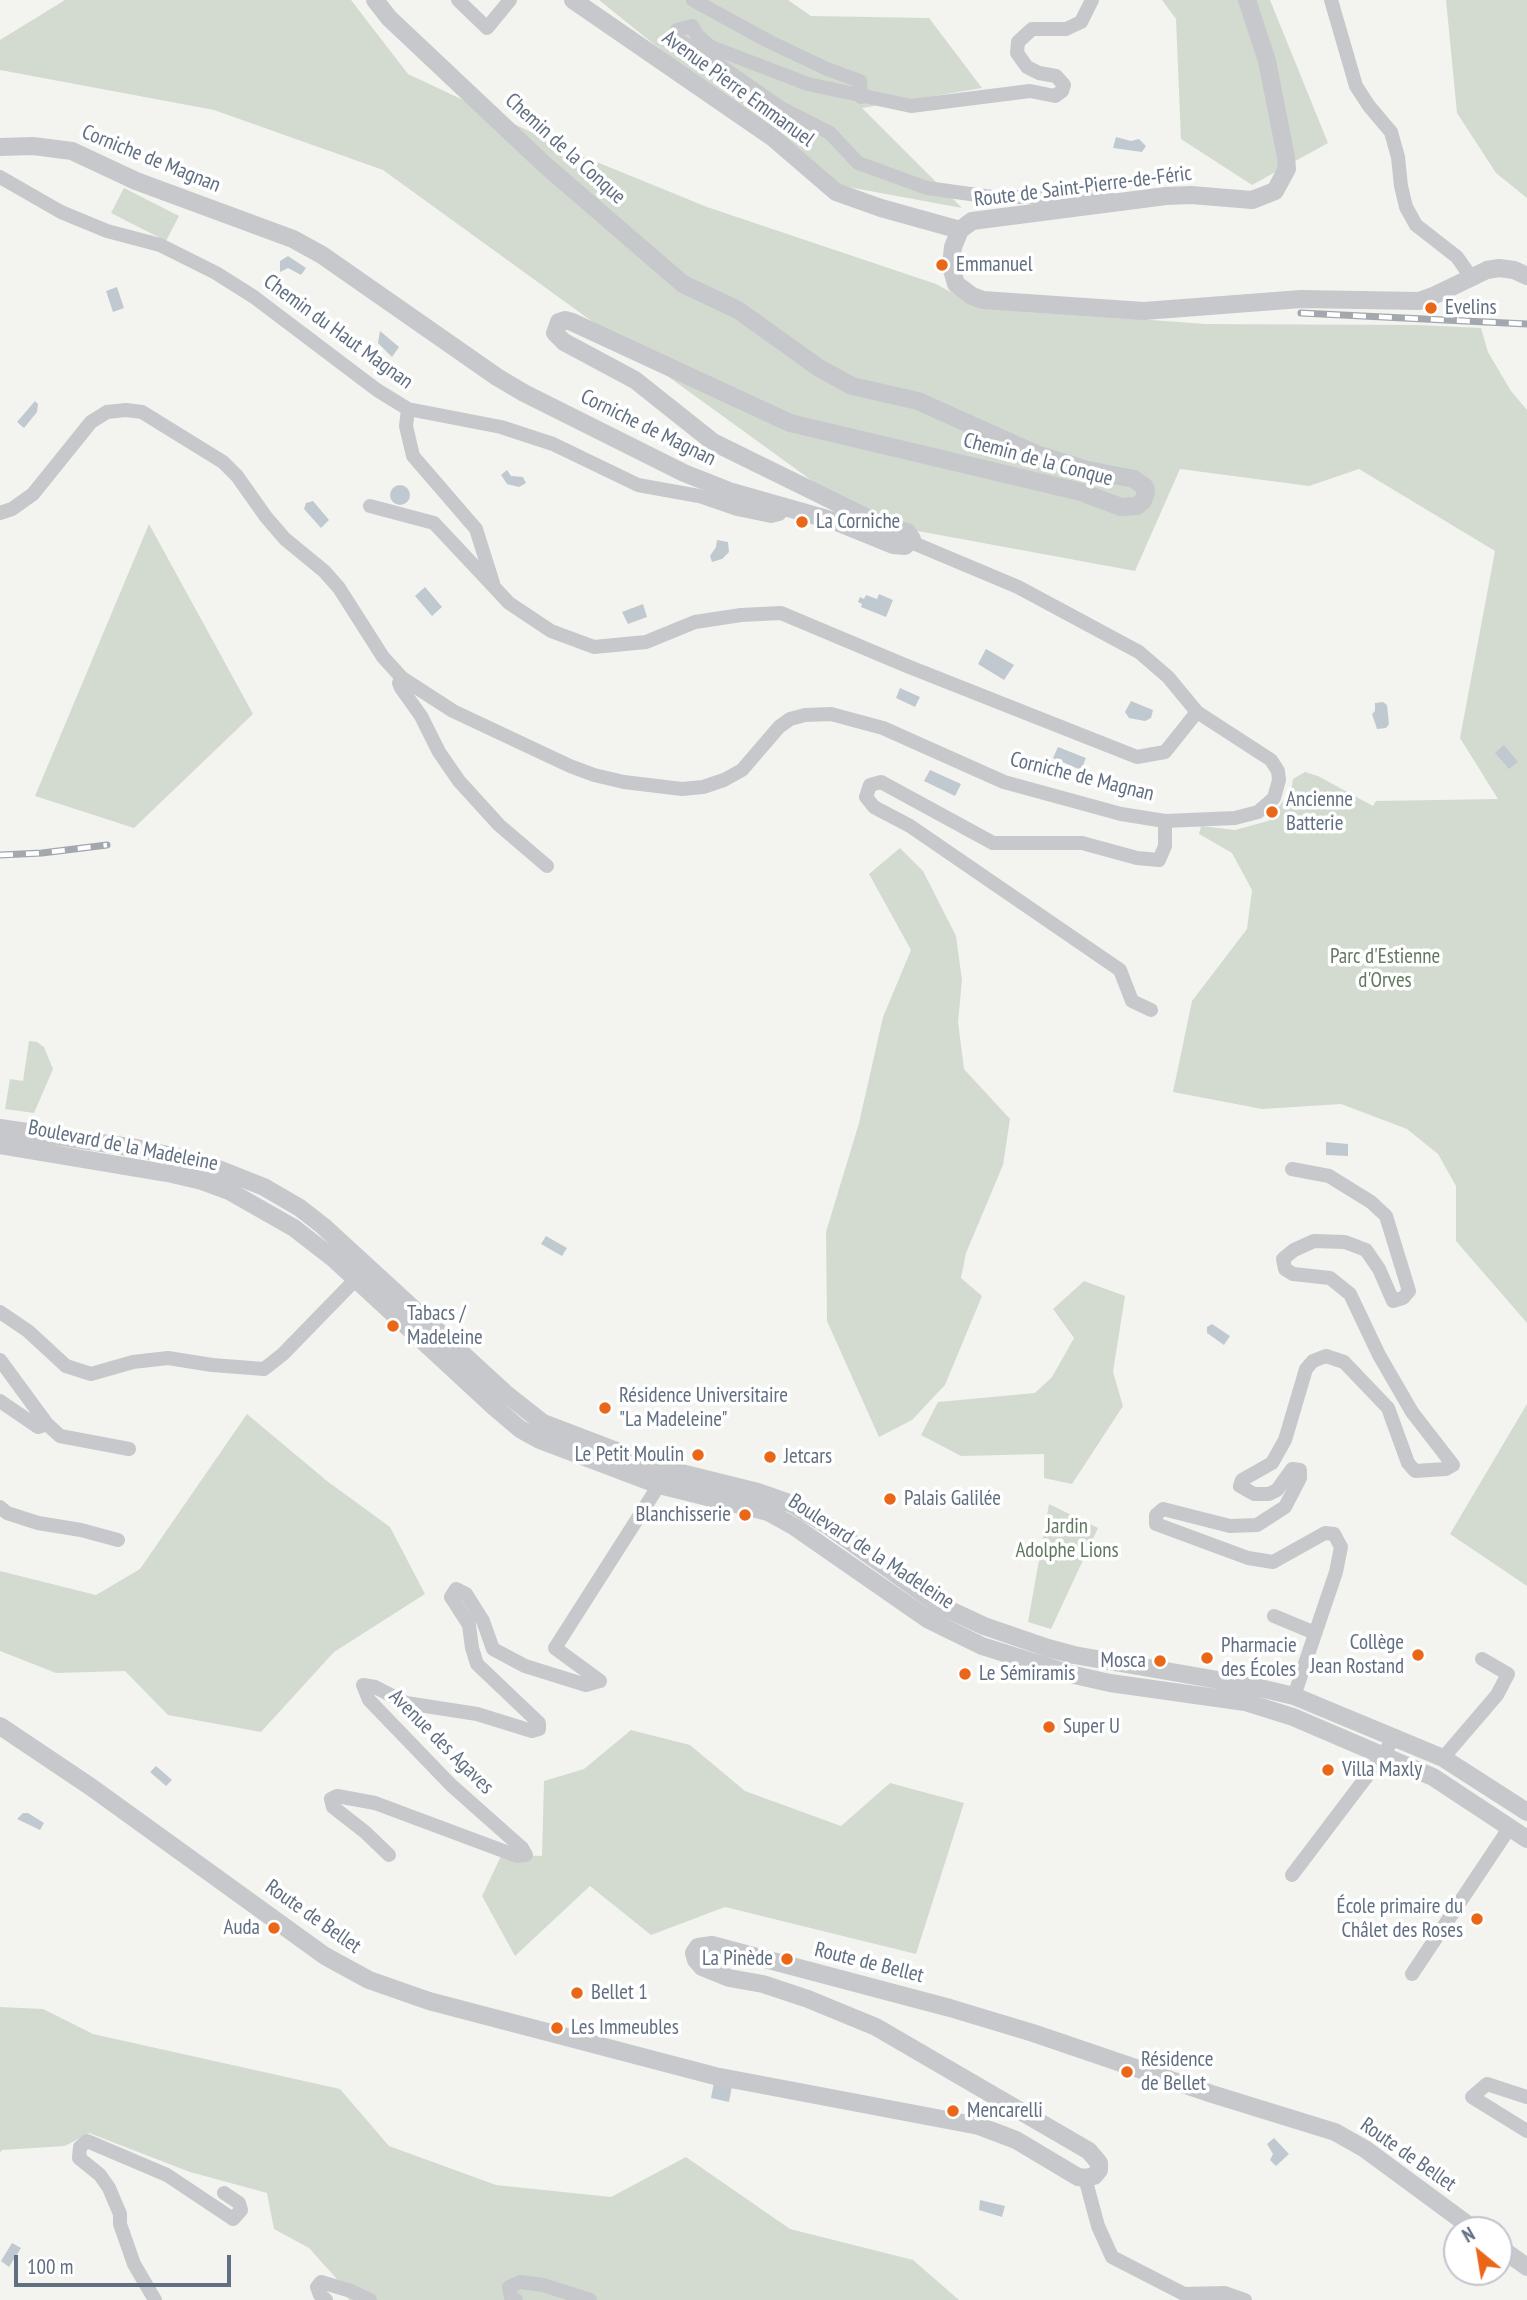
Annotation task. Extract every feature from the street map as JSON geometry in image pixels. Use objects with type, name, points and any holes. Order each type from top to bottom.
[{"type":"street","name":"Chemin de la Conque","points":[[376,0],[389,18],[525,146],[683,284],[738,310],[818,368],[852,386],[918,401],[1036,454],[1140,481],[1146,492],[1138,506],[1121,507],[1081,492],[812,429],[772,415],[565,320],[559,321],[555,333],[565,342],[635,380],[713,442],[854,512],[907,532],[911,542]]},
{"type":"street","points":[[458,0],[487,28],[510,0]]},
{"type":"street","name":"Avenue Pierre Emmanuel","points":[[573,0],[772,138],[836,192],[881,208],[960,230]]},
{"type":"street","points":[[693,0],[768,41],[827,69],[860,81],[861,97]]},
{"type":"street","points":[[1092,0],[1081,22],[1066,29],[1032,29],[1018,42],[1017,53],[1027,66],[1039,73],[1056,76],[1064,85],[1062,91],[1055,96],[1030,91],[911,106],[808,84],[711,47],[697,35],[692,26],[677,30],[678,40],[699,51],[780,108],[830,133],[858,163],[927,188],[992,197],[1049,198],[1093,192],[1118,203]]},
{"type":"street","name":"Route de Saint-Pierre-de-Féric","points":[[1247,0],[1268,61],[1284,145],[1287,169],[1283,181],[1275,191],[1252,200],[1191,195],[972,221],[960,230],[951,256],[952,276],[963,291],[983,300],[1144,311],[1290,299],[1405,302],[1433,296],[1487,270],[1514,270],[1527,276]]},
{"type":"street","points":[[1331,0],[1356,86],[1391,132],[1406,207],[1416,225],[1457,257],[1471,277]]},
{"type":"street","name":"Corniche de Magnan","points":[[0,147],[33,146],[72,151],[136,181],[293,239],[322,255],[497,377],[684,473],[784,509],[834,521],[894,545],[902,546],[911,542],[1018,587],[1139,652],[1168,677],[1197,712],[1271,760],[1278,771],[1277,790],[1266,807],[1248,816],[1165,821],[1121,814],[1004,782],[883,728],[831,713],[790,719],[779,727],[742,770],[703,788],[682,789],[624,782],[594,775],[545,755],[453,711],[402,678],[383,657],[339,588],[324,571],[285,539],[237,476],[223,462],[142,412],[107,412],[91,422],[33,494],[12,509],[0,513]]},
{"type":"street","name":"Chemin du Haut Magnan","points":[[0,177],[61,212],[107,231],[160,245],[216,273],[254,297],[377,390],[408,409],[501,427],[552,444],[638,485],[699,496],[737,509],[771,516],[784,509]]},
{"type":"street","points":[[408,409],[406,426],[413,456],[476,529],[494,587]]},
{"type":"street","points":[[370,506],[434,523],[509,603],[551,631],[594,647],[646,642],[695,622],[741,615],[780,613],[1137,757],[1165,752],[1197,712]]},
{"type":"street","points":[[402,678],[399,683],[401,688],[421,716],[439,752],[459,781],[499,825],[547,866]]},
{"type":"street","points":[[1151,1010],[1132,1001],[1120,970],[966,867],[910,826],[874,807],[866,797],[870,785],[881,782],[993,843],[1082,843],[1137,858],[1159,860],[1165,846],[1165,821]]},
{"type":"street","name":"Boulevard de la Madeleine","points":[[0,1128],[136,1148],[177,1157],[211,1166],[264,1187],[300,1208],[323,1226],[505,1393],[543,1423],[661,1468],[758,1492],[792,1504],[827,1525],[939,1605],[961,1616],[1048,1648],[1258,1686],[1294,1696],[1395,1736],[1443,1759],[1527,1811]]},
{"type":"street","name":"Boulevard de la Madeleine","points":[[0,1145],[202,1181],[253,1203],[294,1228],[356,1279],[520,1429],[561,1450],[659,1486],[744,1506],[782,1519],[929,1620],[982,1646],[1041,1666],[1110,1683],[1261,1706],[1293,1717],[1433,1777],[1527,1839]]},
{"type":"street","points":[[1292,1170],[1329,1176],[1371,1202],[1386,1216],[1409,1291],[1403,1298],[1393,1301],[1379,1269],[1366,1250],[1345,1242],[1314,1241],[1294,1250],[1283,1259],[1285,1269],[1293,1274],[1330,1278],[1350,1294],[1379,1355],[1412,1412],[1453,1465],[1446,1469],[1415,1471],[1408,1463],[1388,1408],[1344,1363],[1326,1356],[1313,1361],[1306,1369],[1285,1440],[1272,1463],[1242,1480],[1240,1486],[1254,1494],[1269,1494],[1277,1490],[1292,1469],[1300,1470],[1300,1478],[1284,1507],[1257,1525],[1230,1527],[1163,1509],[1156,1515],[1156,1524],[1248,1559],[1273,1562],[1325,1533],[1334,1534],[1341,1547],[1336,1572],[1294,1696]]},
{"type":"street","points":[[0,1312],[28,1331],[66,1366],[91,1374],[134,1362],[168,1358],[264,1369],[283,1354],[356,1279]]},
{"type":"street","points":[[0,1360],[47,1424],[60,1436],[130,1450]]},
{"type":"street","points":[[0,1401],[38,1427],[47,1424]]},
{"type":"street","name":"Avenue des Agaves","points":[[389,1855],[333,1807],[331,1799],[337,1796],[375,1803],[517,1856],[526,1855],[522,1848],[433,1766],[369,1700],[363,1685],[375,1687],[406,1703],[477,1714],[532,1731],[539,1729],[539,1723],[477,1664],[469,1625],[451,1597],[456,1589],[466,1594],[483,1621],[493,1649],[525,1666],[586,1685],[600,1681],[555,1648],[659,1486]]},
{"type":"street","points":[[0,1507],[7,1513],[38,1522],[118,1540]]},
{"type":"street","points":[[1274,1616],[1315,1633]]},
{"type":"street","points":[[1443,1759],[1497,1695],[1508,1674],[1482,1659]]},
{"type":"street","name":"Route de Bellet","points":[[0,1726],[101,1794],[324,1956],[369,1980],[429,2001],[715,2076],[979,2126],[1016,2140],[1077,2176],[1094,2176],[1099,2170],[1095,2156],[1011,2104],[876,2027],[782,1990],[702,1968],[694,1953],[704,1944],[712,1945],[950,2008],[1335,2132],[1365,2149],[1456,2216]]},
{"type":"street","points":[[1292,1875],[1395,1736]]},
{"type":"street","points":[[1412,1974],[1510,1828]]},
{"type":"street","points":[[1527,2098],[1487,2084],[1472,2097],[1527,2131]]},
{"type":"street","points":[[155,2300],[134,2264],[120,2224],[120,2214],[109,2188],[100,2175],[79,2158],[80,2147],[87,2141],[167,2175],[233,2219],[241,2210],[239,2203],[224,2193]]},
{"type":"street","points":[[1085,2178],[1098,2226],[1112,2256],[1184,2294],[1225,2293],[1245,2300]]},
{"type":"street","points":[[326,2300],[317,2287],[321,2281],[370,2300]]},
{"type":"street","points":[[516,2300],[511,2297],[509,2287],[520,2282],[543,2285],[590,2300]]},
{"type":"green space","name":"Parc d'Estienne d'Orves","points":[[65,0],[351,0],[408,74],[582,156],[707,207],[936,284],[978,307],[1205,324],[1481,328],[1488,352],[1511,391],[1527,410],[1527,1323],[1456,1241],[1456,1186],[1438,1154],[1407,1129],[1341,1104],[1262,1109],[1173,1092],[1192,1001],[1247,929],[1252,890],[1232,853],[1199,834],[1201,826],[1235,830],[1268,821],[1291,791],[1293,779],[1305,772],[1318,776],[1373,806],[1376,801],[1498,799],[1460,738],[1495,551],[1359,469],[1309,486],[1180,469],[1135,571],[869,522],[383,170],[214,110],[0,70],[0,40]]},
{"type":"green space","points":[[599,0],[788,0],[811,16],[929,18],[982,88],[862,108],[962,208],[837,185],[718,96]]},
{"type":"green space","points":[[1162,0],[1270,0],[1328,143],[1252,185],[1181,139],[1176,19]]},
{"type":"green space","points":[[1446,0],[1527,0],[1527,198],[1496,173],[1457,113]]},
{"type":"green space","points":[[124,188],[179,216],[166,241],[111,213]]},
{"type":"green space","points":[[149,524],[253,714],[134,828],[35,796]]},
{"type":"green space","points":[[900,848],[923,871],[956,936],[962,980],[958,1022],[964,1069],[1010,1119],[1003,1165],[966,1253],[961,1278],[982,1296],[945,1385],[912,1420],[879,1437],[827,1321],[826,1232],[859,1123],[883,1017],[911,950],[869,874]]},
{"type":"green space","points":[[29,1041],[44,1047],[53,1069],[34,1113],[5,1109],[10,1079],[23,1081]]},
{"type":"green space","points":[[1084,1281],[1125,1296],[1113,1372],[1123,1406],[1072,1484],[1044,1478],[1044,1454],[961,1456],[921,1435],[938,1402],[1035,1393],[1052,1377],[1074,1338],[1053,1309]]},
{"type":"green space","points":[[1527,1404],[1527,1586],[1450,1534]]},
{"type":"green space","points":[[247,1414],[327,1481],[390,1527],[425,1594],[334,1652],[261,1732],[168,1715],[125,1671],[56,1673],[0,1651],[0,1571],[96,1595],[140,1569]]},
{"type":"green space","name":"Jardin Adolphe Lions","points":[[1049,1504],[1098,1528],[1051,1629],[1028,1622]]},
{"type":"green space","points":[[631,1730],[690,1745],[745,1791],[841,1826],[890,1783],[964,1803],[916,1954],[725,1907],[651,1935],[590,1886],[515,1956],[482,1896],[502,1854],[542,1856],[544,1781],[584,1769]]},
{"type":"green space","points":[[0,2007],[43,2009],[93,2034],[340,2089],[389,2146],[496,2185],[611,2197],[686,2157],[790,2229],[913,2260],[959,2300],[349,2300],[336,2278],[309,2248],[274,2229],[267,2193],[190,2172],[89,2133],[65,2146],[2,2150],[0,2153]]},
{"type":"shaded area","points":[[1116,137],[1131,141],[1139,139],[1146,146],[1142,152],[1113,148]]},
{"type":"shaded area","points":[[288,256],[306,268],[301,275],[288,268],[280,272],[280,261]]},
{"type":"shaded area","points":[[117,287],[124,308],[113,312],[106,291]]},
{"type":"shaded area","points":[[380,331],[399,347],[392,357],[378,343]]},
{"type":"shaded area","points":[[35,401],[38,404],[37,412],[24,428],[17,422]]},
{"type":"shaded area","points":[[507,470],[511,476],[523,477],[526,483],[519,487],[507,484],[501,475]]},
{"type":"shaded area","points":[[400,485],[407,488],[410,495],[407,502],[400,505],[393,502],[390,495],[393,488]]},
{"type":"shaded area","points":[[313,501],[329,520],[321,528],[304,509],[306,503]]},
{"type":"shaded area","points":[[717,540],[728,542],[729,552],[722,559],[712,562],[710,556]]},
{"type":"shaded area","points":[[425,587],[442,607],[432,616],[415,596]]},
{"type":"shaded area","points":[[879,594],[893,600],[886,617],[861,607],[862,604],[858,602],[860,597],[864,599],[866,595],[877,599]]},
{"type":"shaded area","points":[[643,604],[647,617],[628,624],[622,612]]},
{"type":"shaded area","points":[[986,649],[1014,665],[1004,680],[978,664]]},
{"type":"shaded area","points":[[900,688],[920,697],[915,707],[896,698]]},
{"type":"shaded area","points":[[1131,701],[1153,710],[1151,718],[1145,721],[1129,718],[1125,712]]},
{"type":"shaded area","points":[[1383,702],[1387,705],[1389,724],[1386,728],[1377,729],[1372,714],[1375,711],[1375,703]]},
{"type":"shaded area","points":[[1504,745],[1518,762],[1509,769],[1495,753]]},
{"type":"shaded area","points":[[1058,747],[1086,758],[1081,770],[1053,758]]},
{"type":"shaded area","points":[[930,770],[961,784],[955,796],[924,781]]},
{"type":"shaded area","points":[[1326,1142],[1348,1144],[1348,1156],[1326,1155]]},
{"type":"shaded area","points":[[546,1236],[567,1248],[562,1256],[541,1244]]},
{"type":"shaded area","points":[[1212,1324],[1230,1336],[1224,1345],[1207,1333],[1207,1327]]},
{"type":"shaded area","points":[[156,1766],[172,1780],[166,1786],[150,1772]]},
{"type":"shaded area","points":[[23,1813],[28,1813],[44,1823],[40,1830],[17,1819]]},
{"type":"shaded area","points":[[714,2082],[732,2086],[729,2102],[711,2098]]},
{"type":"shaded area","points":[[1274,2138],[1289,2154],[1276,2166],[1270,2160],[1273,2154],[1267,2144]]},
{"type":"shaded area","points":[[980,2200],[1005,2206],[1002,2217],[979,2210]]},
{"type":"shaded area","points":[[12,2243],[21,2248],[9,2267],[1,2261]]},
{"type":"railway","points":[[1301,313],[1527,324]]},
{"type":"railway","points":[[0,855],[107,845]]},
{"type":"place","name":"Emmanuel","points":[[942,265]]},
{"type":"place","name":"Evelins","points":[[1431,308]]},
{"type":"place","name":"La Corniche","points":[[802,522]]},
{"type":"place","name":"Ancienne Batterie","points":[[1272,812]]},
{"type":"place","name":"Tabacs / Madeleine","points":[[393,1326]]},
{"type":"place","name":"Résidence Universitaire \"La Madeleine\"","points":[[605,1408]]},
{"type":"place","name":"Le Petit Moulin","points":[[698,1455]]},
{"type":"place","name":"Jetcars","points":[[770,1457]]},
{"type":"place","name":"Palais Galilée","points":[[890,1499]]},
{"type":"place","name":"Blanchisserie","points":[[745,1515]]},
{"type":"place","name":"Collège Jean Rostand","points":[[1418,1655]]},
{"type":"place","name":"Pharmacie des Écoles","points":[[1207,1658]]},
{"type":"place","name":"Mosca","points":[[1160,1661]]},
{"type":"place","name":"Le Sémiramis","points":[[965,1674]]},
{"type":"place","name":"Super U","points":[[1049,1727]]},
{"type":"place","name":"Villa Maxly","points":[[1328,1770]]},
{"type":"place","name":"École primaire du Châlet des Roses","points":[[1477,1919]]},
{"type":"place","name":"Auda","points":[[274,1928]]},
{"type":"place","name":"La Pinède","points":[[787,1959]]},
{"type":"place","name":"Bellet 1","points":[[577,1993]]},
{"type":"place","name":"Les Immeubles","points":[[557,2028]]},
{"type":"place","name":"Résidence de Bellet","points":[[1127,2072]]},
{"type":"place","name":"Mencarelli","points":[[953,2111]]}]
